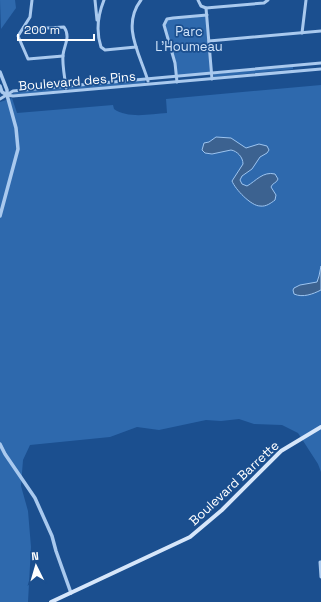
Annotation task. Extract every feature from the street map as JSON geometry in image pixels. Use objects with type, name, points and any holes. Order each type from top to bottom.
[{"type":"main road","name":"Boulevard Barrette","points":[[52,602],[190,537],[222,510],[281,451],[321,426]]},
{"type":"street","points":[[32,0],[30,17],[18,36],[28,59],[63,56]]},
{"type":"street","points":[[95,0],[101,48],[105,50],[136,47]]},
{"type":"street","points":[[98,26],[104,0]]},
{"type":"street","points":[[141,0],[135,9],[132,20],[132,32],[149,84]]},
{"type":"street","points":[[198,0],[201,6],[206,8],[264,3],[268,0]]},
{"type":"street","points":[[302,33],[306,0]]},
{"type":"street","points":[[206,8],[212,79]]},
{"type":"street","points":[[177,82],[175,63],[164,26],[167,19],[207,15]]},
{"type":"street","points":[[24,27],[31,29],[64,27],[68,32],[68,38],[63,56],[66,92]]},
{"type":"street","points":[[209,41],[321,31]]},
{"type":"street","name":"Boulevard des Pins","points":[[7,95],[13,91],[321,63]]},
{"type":"street","points":[[295,65],[295,71]]},
{"type":"street","name":"Boulevard des Pins","points":[[7,95],[12,96],[66,92],[321,69]]},
{"type":"street","points":[[0,72],[7,90],[16,128],[18,149],[0,216]]},
{"type":"street","points":[[0,86],[2,92],[7,95]]},
{"type":"street","points":[[0,99],[7,95]]},
{"type":"street","points":[[0,444],[5,454],[35,498],[52,536],[71,593]]},
{"type":"street","points":[[321,562],[321,577]]},
{"type":"green space","points":[[0,0],[15,0],[16,8],[1,29]]},
{"type":"green space","name":"Parc L'Houmeau","points":[[207,15],[212,73],[176,76],[175,63],[164,26],[167,19]]},
{"type":"green space","points":[[293,67],[293,69],[214,77],[214,74]]},
{"type":"green space","points":[[145,80],[145,83],[69,90],[68,87]]},
{"type":"green space","points":[[321,85],[321,472],[318,464],[298,433],[282,425],[254,424],[239,419],[221,421],[206,420],[159,430],[137,427],[110,437],[30,445],[23,460],[21,486],[28,511],[31,547],[28,602],[0,602],[0,102],[12,98],[17,113],[113,105],[114,109],[126,114],[147,115],[167,113],[166,99]]},
{"type":"green space","points":[[64,87],[64,90],[11,95],[19,92]]},
{"type":"shaded area","points":[[216,137],[231,138],[246,148],[259,144],[267,146],[269,150],[267,153],[260,157],[252,169],[242,176],[240,180],[242,184],[247,186],[263,175],[271,173],[275,174],[278,179],[271,187],[276,195],[275,200],[264,206],[260,206],[252,203],[240,192],[232,181],[243,164],[239,155],[231,150],[212,154],[205,153],[202,150],[204,143],[209,142]]},
{"type":"shaded area","points":[[321,266],[321,290],[304,296],[294,294],[294,288],[300,285],[317,282]]}]
